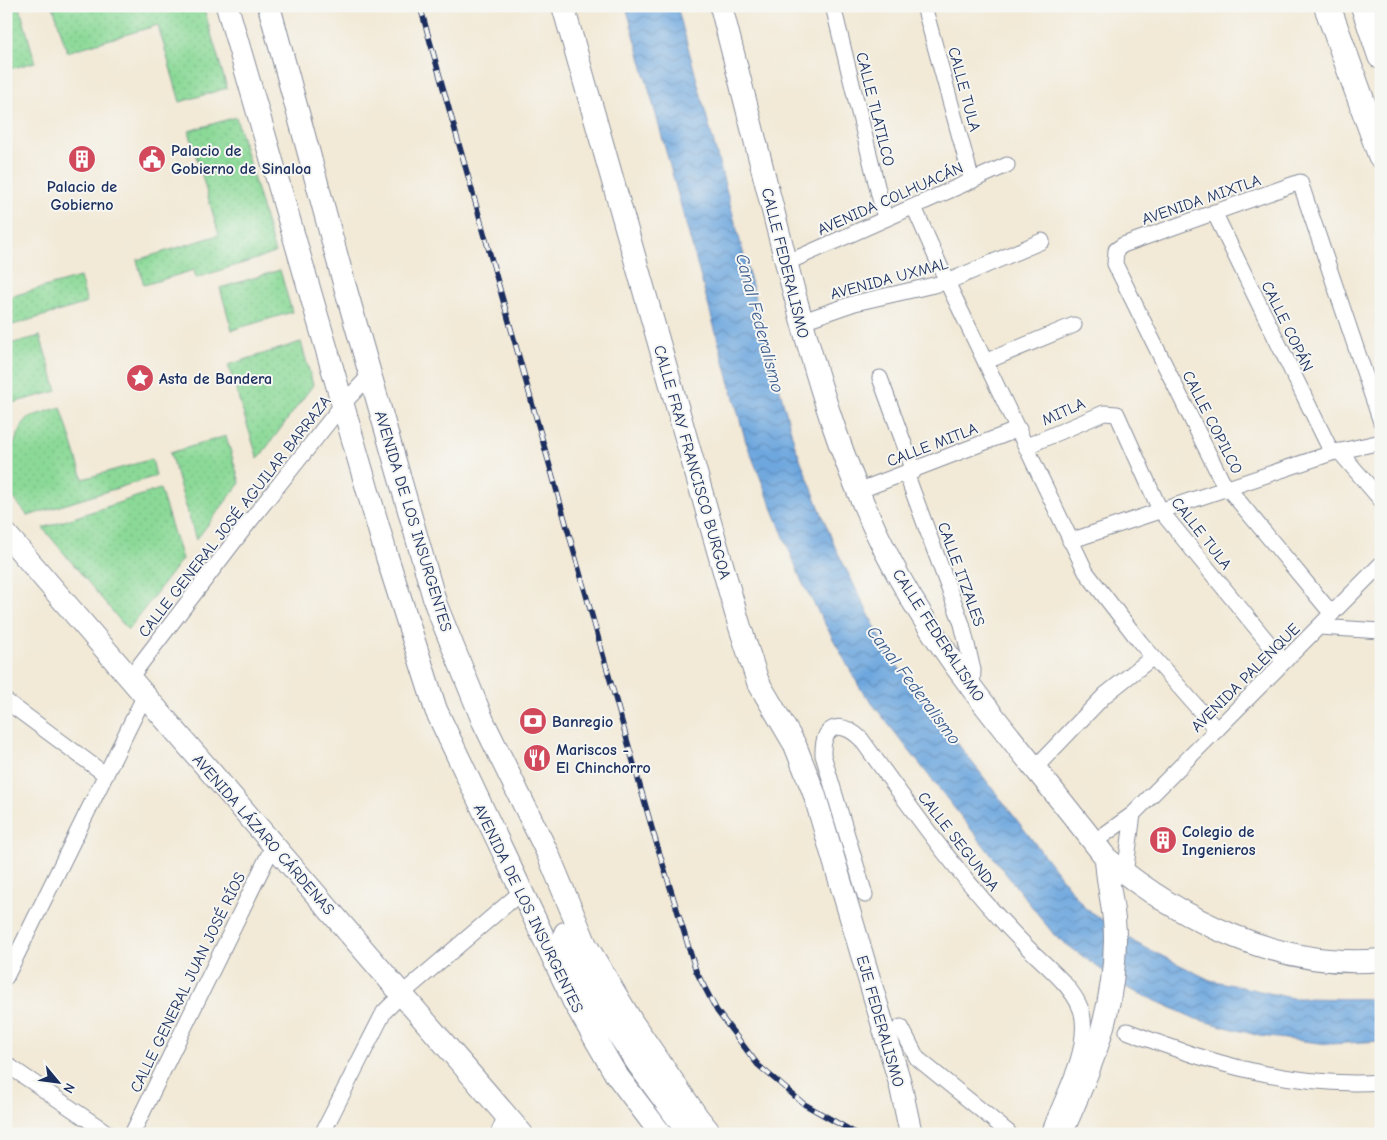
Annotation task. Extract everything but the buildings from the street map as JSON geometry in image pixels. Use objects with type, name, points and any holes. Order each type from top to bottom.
[{"type":"highway","points":[[1327,6],[1380,153]]},
{"type":"highway","points":[[1364,6],[1381,56]]},
{"type":"main road","name":"AVENIDA DE LOS INSURGENTES","points":[[227,6],[387,557],[436,710],[520,893],[574,1002],[610,1065],[661,1134]]},
{"type":"main road","name":"AVENIDA DE LOS INSURGENTES","points":[[269,6],[369,376],[436,604],[483,721],[548,854],[586,945],[598,968],[638,1030],[711,1134]]},
{"type":"main road","name":"CALLE FRAY FRANCISCO BURGOA","points":[[563,6],[745,642],[762,691],[795,746],[807,772],[856,902]]},
{"type":"main road","name":"CALLE FEDERALISMO","points":[[721,6],[800,322],[835,432],[858,491],[912,598],[972,690],[1108,862],[1195,918],[1257,944],[1303,956],[1336,960],[1381,960]]},
{"type":"main road","name":"AVENIDA LÁZARO CÁRDENAS","points":[[6,534],[273,846],[403,993],[502,1124],[522,1134]]},
{"type":"main road","points":[[510,776],[546,888],[596,1001],[638,1064],[689,1134]]},
{"type":"main road","points":[[1061,1134],[1092,1063],[1107,1014],[1113,984],[1115,940],[1108,862]]},
{"type":"main road","name":"EJE FEDERALISMO","points":[[856,902],[911,1134]]},
{"type":"street","name":"CALLE TLATILCO","points":[[833,6],[885,219]]},
{"type":"street","name":"CALLE TULA","points":[[924,6],[972,181]]},
{"type":"street","name":"AVENIDA COLHUACÁN","points":[[786,263],[1007,166]]},
{"type":"street","name":"AVENIDA MIXTLA","points":[[1116,250],[1124,245],[1300,182],[1381,422]]},
{"type":"street","points":[[914,206],[947,282],[1028,446],[1070,541],[1096,586],[1153,657],[1217,730]]},
{"type":"street","name":"CALLE COPÁN","points":[[1214,212],[1336,452],[1381,500]]},
{"type":"street","name":"AVENIDA UXMAL","points":[[800,322],[855,303],[947,282],[1042,241]]},
{"type":"street","name":"CALLE COPILCO","points":[[1116,250],[1115,264],[1208,455],[1228,489],[1332,614]]},
{"type":"street","points":[[987,361],[1074,325]]},
{"type":"street","name":"CALLE GENERAL JOSÉ AGUILAR BARRAZA","points":[[129,679],[199,586],[343,404],[369,376]]},
{"type":"street","name":"CALLE ITZALES","points":[[880,378],[962,624],[973,670],[972,690]]},
{"type":"street","name":"MITLA","points":[[1028,446],[1104,412],[1114,413]]},
{"type":"street","name":"CALLE TULA","points":[[1114,413],[1120,418],[1160,510],[1284,662]]},
{"type":"street","name":"CALLE MITLA","points":[[858,491],[1019,429]]},
{"type":"street","points":[[1070,541],[1336,452],[1381,442]]},
{"type":"street","name":"AVENIDA PALENQUE","points":[[1108,862],[1133,814],[1381,564]]},
{"type":"street","points":[[1319,627],[1381,631]]},
{"type":"street","points":[[1034,769],[1105,695],[1153,657]]},
{"type":"street","points":[[6,977],[144,696]]},
{"type":"street","points":[[6,701],[106,775]]},
{"type":"street","name":"CALLE SEGUNDA","points":[[856,902],[823,755],[826,735],[832,728],[840,726],[848,728],[861,739],[956,870],[1001,921],[1074,995],[1083,1018],[1083,1034],[1069,1088],[1049,1134]]},
{"type":"street","points":[[1108,862],[1133,814]]},
{"type":"street","name":"CALLE GENERAL JUAN JOSÉ RÍOS","points":[[132,1134],[273,846]]},
{"type":"street","points":[[322,1134],[384,1012],[403,993],[520,893]]},
{"type":"street","points":[[901,1027],[918,1058],[1010,1133]]},
{"type":"street","points":[[1127,1031],[1188,1055],[1261,1075],[1316,1081],[1381,1082]]},
{"type":"street","points":[[6,1064],[109,1134]]},
{"type":"green space","points":[[53,6],[203,6],[227,88],[180,102],[158,25],[67,52]]},
{"type":"green space","points":[[20,8],[35,62],[6,70],[6,12]]},
{"type":"green space","points":[[236,117],[275,253],[196,278],[194,270],[144,285],[137,260],[219,235],[189,131]]},
{"type":"green space","points":[[280,270],[292,312],[232,330],[220,288]]},
{"type":"green space","points":[[80,277],[87,303],[6,327],[6,289],[9,297]]},
{"type":"green space","points":[[40,336],[57,391],[12,403],[6,410],[6,345]]},
{"type":"green space","points":[[301,342],[313,385],[258,459],[228,365]]},
{"type":"green space","points":[[61,407],[83,479],[152,459],[156,476],[28,516],[6,489],[6,461],[23,424],[29,417]]},
{"type":"green space","points":[[226,436],[240,483],[196,540],[170,453]]},
{"type":"green space","points":[[160,489],[182,559],[128,630],[43,528]]},
{"type":"water","name":"Canal Federalismo","points":[[626,6],[677,6],[795,446],[835,547],[889,655],[1085,908],[1136,943],[1210,980],[1292,998],[1381,999],[1381,1041],[1329,1044],[1260,1036],[1196,1019],[1125,987],[1055,936],[860,688],[802,582],[746,442]]},
{"type":"railway","points":[[420,6],[653,832],[696,971],[717,1011],[758,1065],[804,1104],[857,1134]]},
{"type":"place","name":"Palacio de Gobierno","points":[[82,159]]},
{"type":"place","name":"Palacio de Gobierno de Sinaloa","points":[[152,159]]},
{"type":"place","name":"Asta de Bandera","points":[[140,378]]},
{"type":"place","name":"Banregio","points":[[533,721]]},
{"type":"place","name":"Mariscos - El Chinchorro","points":[[537,758]]},
{"type":"place","name":"Colegio de Ingenieros","points":[[1163,840]]}]
